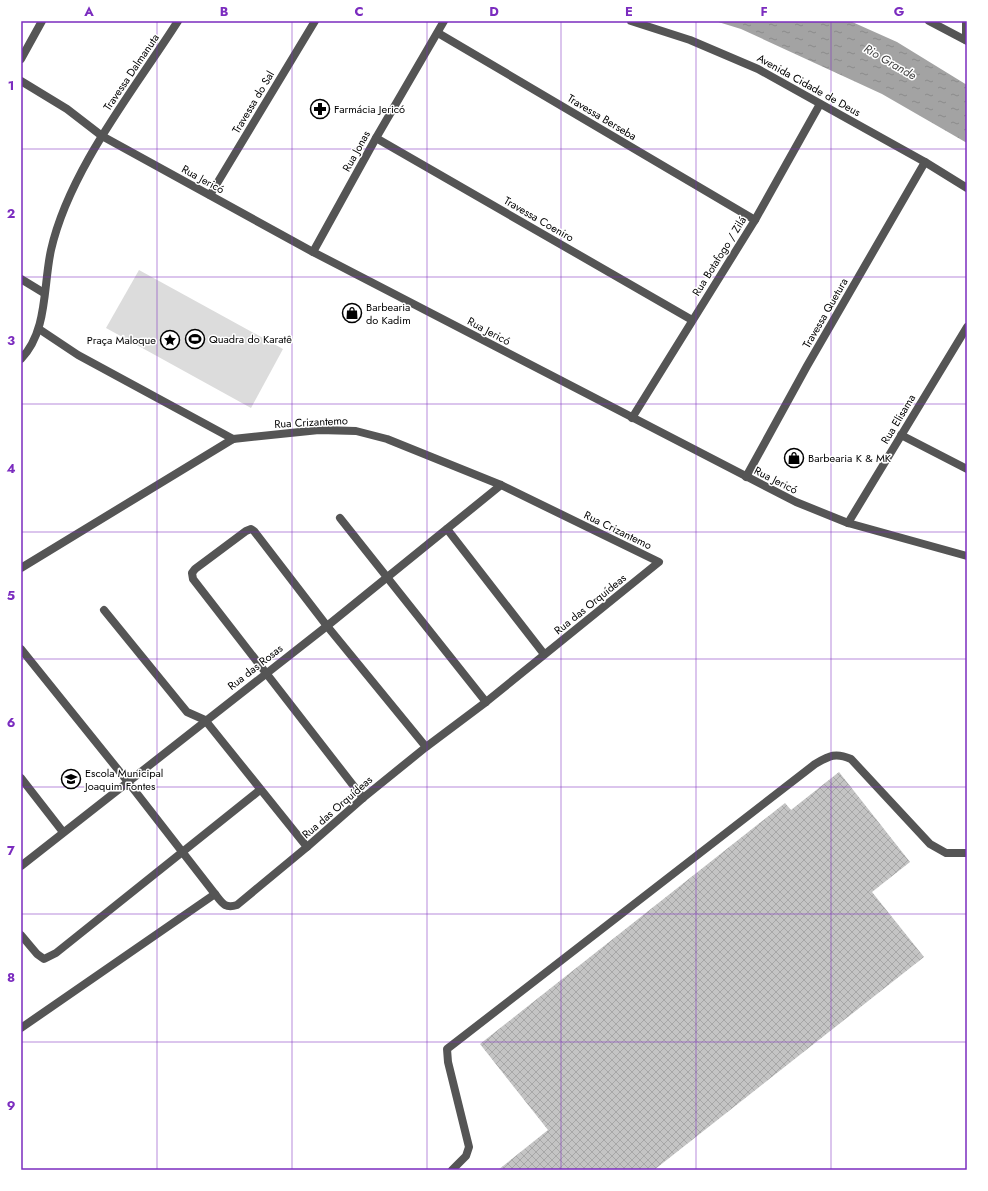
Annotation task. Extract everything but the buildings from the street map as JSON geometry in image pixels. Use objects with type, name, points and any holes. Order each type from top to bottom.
[{"type":"street","points":[[21,59],[42,21]]},
{"type":"street","name":"Travessa Dalmanuta","points":[[21,359],[32,344],[39,329],[46,270],[58,222],[71,194],[102,136],[178,21]]},
{"type":"street","name":"Travessa do Sal","points":[[210,195],[315,21]]},
{"type":"street","name":"Rua Jonas","points":[[313,252],[376,138],[444,21]]},
{"type":"street","name":"Avenida Cidade de Deus","points":[[631,21],[690,40],[758,69],[925,162],[967,188]]},
{"type":"street","points":[[929,21],[966,41],[966,21]]},
{"type":"street","name":"Travessa Berseba","points":[[438,33],[755,220]]},
{"type":"street","name":"Rua Jericó","points":[[21,81],[67,109],[102,136],[313,252],[746,477],[796,502],[848,523],[967,556]]},
{"type":"street","name":"Rua Botafogo / Zilá","points":[[632,418],[755,220],[820,104]]},
{"type":"street","name":"Travessa Coeniro","points":[[376,138],[692,320]]},
{"type":"street","name":"Travessa Quetura","points":[[746,477],[806,366],[925,162]]},
{"type":"street","points":[[21,279],[44,293]]},
{"type":"street","points":[[39,329],[78,355],[233,439]]},
{"type":"street","name":"Rua Elisama","points":[[848,523],[966,330]]},
{"type":"street","name":"Rua Crizantemo","points":[[21,568],[233,439],[319,430],[356,431],[387,439],[501,485],[659,562]]},
{"type":"street","points":[[901,435],[967,469]]},
{"type":"street","name":"Rua das Rosas","points":[[21,866],[266,672],[327,626],[501,485]]},
{"type":"street","points":[[340,518],[486,702]]},
{"type":"street","points":[[363,798],[192,575],[195,569],[246,531],[250,529],[254,531],[327,626],[426,747]]},
{"type":"street","points":[[447,529],[544,654]]},
{"type":"street","name":"Rua das Orquídeas","points":[[215,894],[224,906],[229,908],[237,905],[363,798],[426,747],[486,702],[659,562]]},
{"type":"street","points":[[104,610],[187,712],[205,720],[307,847]]},
{"type":"street","points":[[21,649],[128,782],[215,894],[21,1028]]},
{"type":"street","points":[[452,1170],[466,1156],[470,1147],[448,1062],[447,1049],[826,757],[840,754],[851,759],[930,844],[946,852],[967,853]]},
{"type":"street","points":[[21,778],[63,832]]},
{"type":"street","points":[[21,935],[37,954],[44,958],[49,957],[260,790]]},
{"type":"shaded area","name":"Quadra do Karatê","points":[[139,270],[283,349],[251,408],[106,328]]},
{"type":"water","name":"Rio Grande","points":[[715,21],[850,21],[897,42],[967,85],[967,143],[882,94],[741,29]]},
{"type":"place","name":"Farmácia Jericó","points":[[320,109]]},
{"type":"place","name":"Barbearia do Kadim","points":[[352,313]]},
{"type":"place","name":"Quadra do Karatê","points":[[195,339]]},
{"type":"place","name":"Praça Maloque","points":[[170,340]]},
{"type":"place","name":"Barbearia K & MK","points":[[794,458]]},
{"type":"place","name":"Escola Municipal Joaquim Fontes","points":[[71,779]]}]
